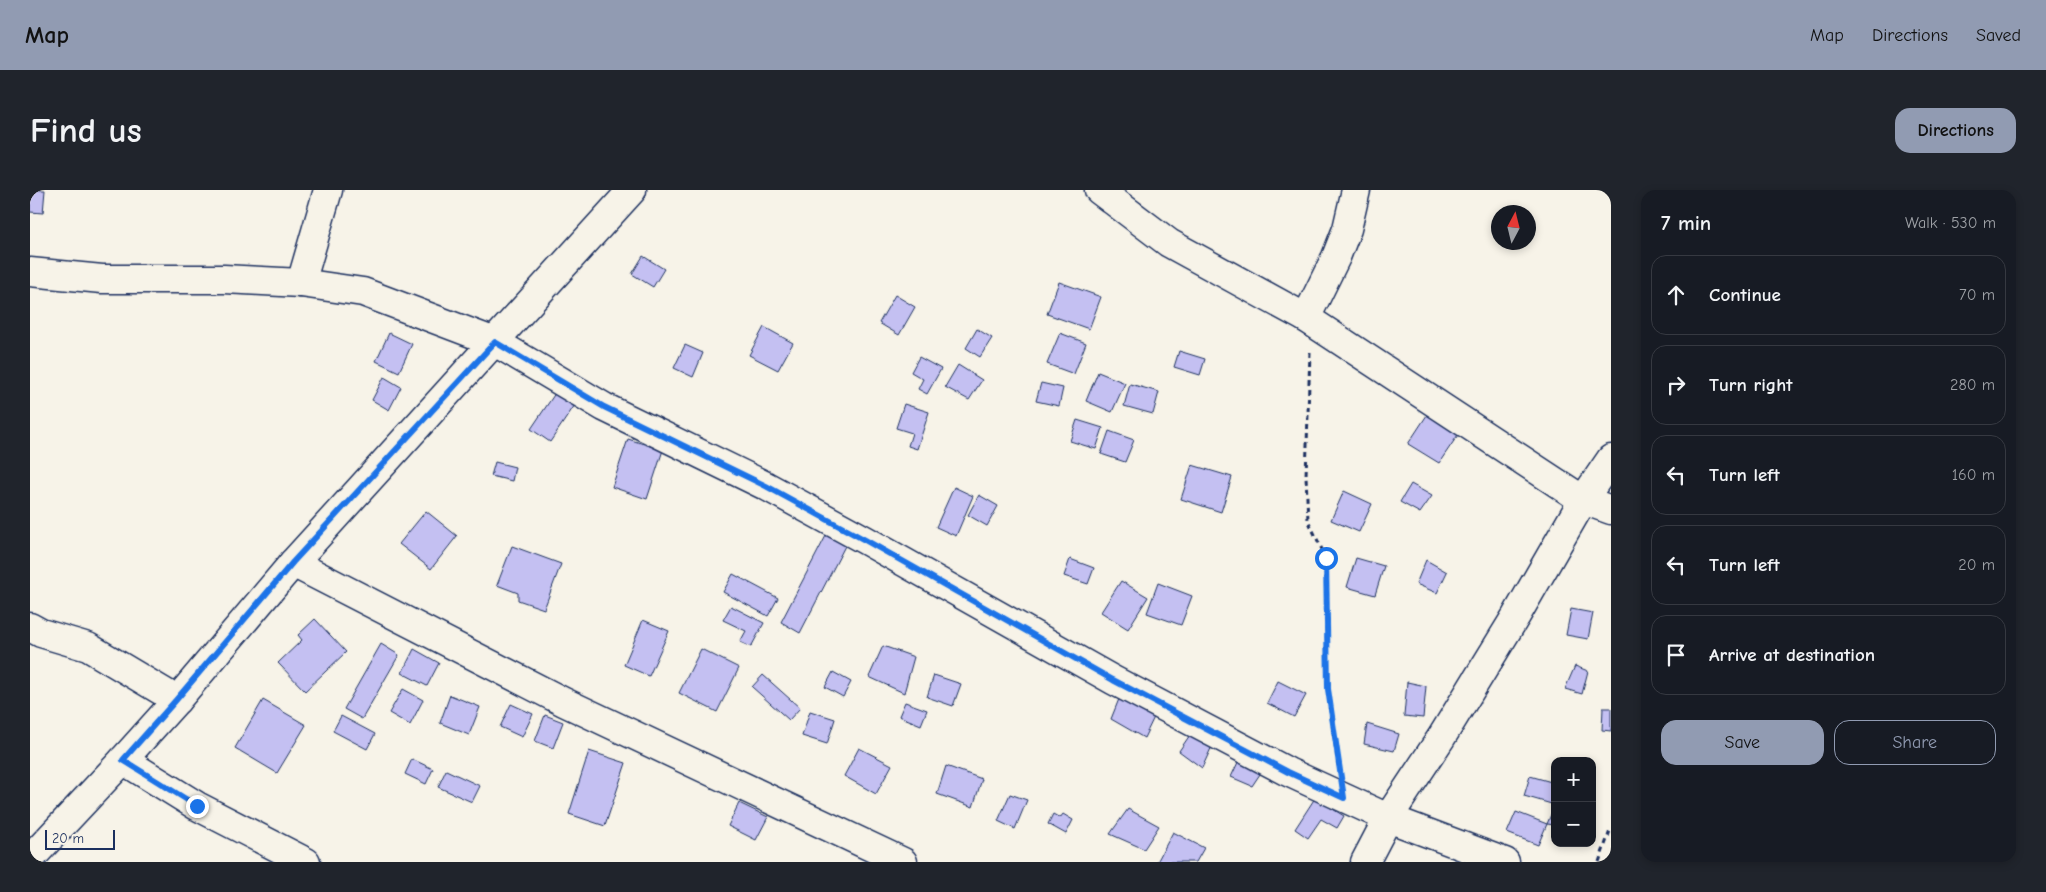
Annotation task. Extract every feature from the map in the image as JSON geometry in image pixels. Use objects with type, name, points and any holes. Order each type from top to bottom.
[{"type":"street","points":[[300,283],[328,190]]},
{"type":"street","points":[[30,859],[123,760],[293,562],[632,190]]},
{"type":"street","points":[[1099,190],[1169,243],[1306,318],[1583,500],[1611,510]]},
{"type":"street","points":[[1306,318],[1336,257],[1347,229],[1356,190]]},
{"type":"street","points":[[30,272],[102,279],[300,283],[363,292],[495,342],[604,407],[774,491],[865,540],[1113,680],[1288,772],[1388,818],[1505,862]]},
{"type":"street","points":[[1365,862],[1388,818],[1456,713],[1516,616],[1583,500],[1611,459]]},
{"type":"street","points":[[293,562],[564,702],[903,862]]},
{"type":"street","points":[[30,627],[41,633],[88,647],[176,700]]},
{"type":"street","points":[[123,760],[197,806],[306,862]]},
{"type":"path","points":[[1306,318],[1310,345],[1306,476],[1308,520],[1326,558],[1328,689],[1344,798]]},
{"type":"path","points":[[1599,862],[1611,828]]},
{"type":"building","points":[[30,190],[45,190],[43,213],[30,212]]},
{"type":"building","points":[[643,256],[664,269],[653,287],[632,274]]},
{"type":"building","points":[[1059,282],[1101,297],[1089,329],[1047,314]]},
{"type":"building","points":[[895,295],[915,307],[899,335],[879,323]]},
{"type":"building","points":[[764,327],[793,343],[778,370],[749,355]]},
{"type":"building","points":[[977,329],[992,338],[980,357],[966,348]]},
{"type":"building","points":[[389,333],[412,344],[399,372],[376,361]]},
{"type":"building","points":[[1060,333],[1086,343],[1074,374],[1047,364]]},
{"type":"building","points":[[685,345],[703,353],[693,377],[674,368]]},
{"type":"building","points":[[1179,351],[1205,359],[1200,375],[1174,367]]},
{"type":"building","points":[[919,357],[941,369],[927,394],[918,389],[923,379],[911,372]]},
{"type":"building","points":[[958,365],[982,380],[969,400],[945,387]]},
{"type":"building","points":[[1098,372],[1125,383],[1112,412],[1086,401]]},
{"type":"building","points":[[384,377],[401,387],[389,410],[372,400]]},
{"type":"building","points":[[1041,383],[1063,388],[1059,406],[1036,401]]},
{"type":"building","points":[[1130,384],[1159,392],[1153,414],[1124,406]]},
{"type":"building","points":[[560,386],[579,399],[550,442],[531,429]]},
{"type":"building","points":[[904,404],[929,412],[917,449],[908,446],[912,433],[896,428]]},
{"type":"building","points":[[1429,412],[1460,432],[1439,463],[1408,444]]},
{"type":"building","points":[[1077,420],[1103,428],[1096,449],[1070,441]]},
{"type":"building","points":[[1109,431],[1134,440],[1125,462],[1101,454]]},
{"type":"building","points":[[628,439],[663,450],[647,499],[612,487]]},
{"type":"building","points":[[495,462],[515,467],[512,481],[491,476]]},
{"type":"building","points":[[1192,465],[1232,477],[1221,512],[1181,499]]},
{"type":"building","points":[[1411,484],[1432,496],[1420,513],[1400,502]]},
{"type":"building","points":[[954,487],[973,496],[956,536],[936,527]]},
{"type":"building","points":[[1344,491],[1372,504],[1359,532],[1331,520]]},
{"type":"building","points":[[979,495],[998,506],[987,526],[968,515]]},
{"type":"building","points":[[426,511],[457,536],[431,569],[399,544]]},
{"type":"building","points":[[828,532],[847,542],[800,633],[781,622]]},
{"type":"building","points":[[512,546],[561,564],[544,609],[518,600],[518,593],[497,585]]},
{"type":"building","points":[[1356,558],[1384,566],[1375,595],[1347,587]]},
{"type":"building","points":[[1070,559],[1094,568],[1088,584],[1064,576]]},
{"type":"building","points":[[1426,560],[1447,572],[1437,593],[1416,584]]},
{"type":"building","points":[[733,574],[778,598],[768,616],[723,592]]},
{"type":"building","points":[[1121,581],[1148,597],[1128,629],[1101,612]]},
{"type":"building","points":[[1158,583],[1192,596],[1181,625],[1147,613]]},
{"type":"building","points":[[731,606],[764,623],[751,647],[740,642],[746,631],[723,620]]},
{"type":"building","points":[[1571,609],[1593,613],[1588,639],[1566,635]]},
{"type":"building","points":[[315,619],[346,652],[305,691],[278,663],[302,640],[298,635]]},
{"type":"building","points":[[643,620],[669,631],[649,676],[624,665]]},
{"type":"building","points":[[381,644],[399,655],[362,719],[344,709]]},
{"type":"building","points":[[883,646],[914,657],[904,693],[869,677]]},
{"type":"building","points":[[414,649],[439,663],[427,686],[402,673]]},
{"type":"building","points":[[701,649],[739,668],[717,712],[679,693]]},
{"type":"building","points":[[1575,666],[1588,671],[1582,694],[1565,689]]},
{"type":"building","points":[[833,672],[851,682],[843,697],[825,687]]},
{"type":"building","points":[[763,675],[800,708],[789,720],[752,687]]},
{"type":"building","points":[[934,675],[961,684],[953,706],[927,697]]},
{"type":"building","points":[[1278,681],[1306,695],[1294,717],[1267,703]]},
{"type":"building","points":[[1407,682],[1426,686],[1423,718],[1404,716]]},
{"type":"building","points":[[403,689],[423,700],[410,725],[389,713]]},
{"type":"building","points":[[1121,694],[1156,713],[1144,738],[1111,719]]},
{"type":"building","points":[[450,695],[480,707],[469,735],[440,723]]},
{"type":"building","points":[[263,700],[306,725],[277,773],[235,748]]},
{"type":"building","points":[[905,702],[927,710],[921,725],[899,716]]},
{"type":"building","points":[[511,704],[533,714],[522,737],[500,727]]},
{"type":"building","points":[[1603,708],[1611,708],[1611,731],[1602,730]]},
{"type":"building","points":[[810,711],[835,719],[827,744],[802,736]]},
{"type":"building","points":[[545,715],[563,722],[553,748],[535,741]]},
{"type":"building","points":[[341,716],[375,734],[367,749],[333,731]]},
{"type":"building","points":[[1367,724],[1399,734],[1394,751],[1364,744]]},
{"type":"building","points":[[1192,732],[1213,744],[1202,768],[1179,751]]},
{"type":"building","points":[[859,748],[892,765],[876,794],[844,776]]},
{"type":"building","points":[[589,751],[626,763],[605,826],[569,814]]},
{"type":"building","points":[[1241,756],[1262,771],[1252,786],[1231,777]]},
{"type":"building","points":[[412,759],[433,769],[426,784],[405,774]]},
{"type":"building","points":[[946,766],[982,779],[973,807],[937,794]]},
{"type":"building","points":[[446,770],[480,786],[472,802],[438,787]]},
{"type":"building","points":[[1530,776],[1551,782],[1551,804],[1524,796]]},
{"type":"building","points":[[1010,794],[1027,800],[1015,829],[998,821]]},
{"type":"building","points":[[1315,798],[1344,816],[1337,828],[1321,819],[1308,838],[1295,829]]},
{"type":"building","points":[[739,803],[768,817],[756,840],[728,826]]},
{"type":"building","points":[[1128,809],[1159,826],[1144,849],[1110,834]]},
{"type":"building","points":[[1516,812],[1547,824],[1538,845],[1507,833]]},
{"type":"building","points":[[1053,814],[1060,818],[1063,814],[1073,820],[1066,834],[1048,824]]},
{"type":"building","points":[[1551,814],[1551,824],[1547,824]]},
{"type":"building","points":[[1173,832],[1204,848],[1196,862],[1157,862]]},
{"type":"route","points":[[197,806],[123,760],[293,562],[495,342],[604,407],[766,486],[1113,680],[1288,772],[1344,798],[1328,689],[1326,558]]}]
